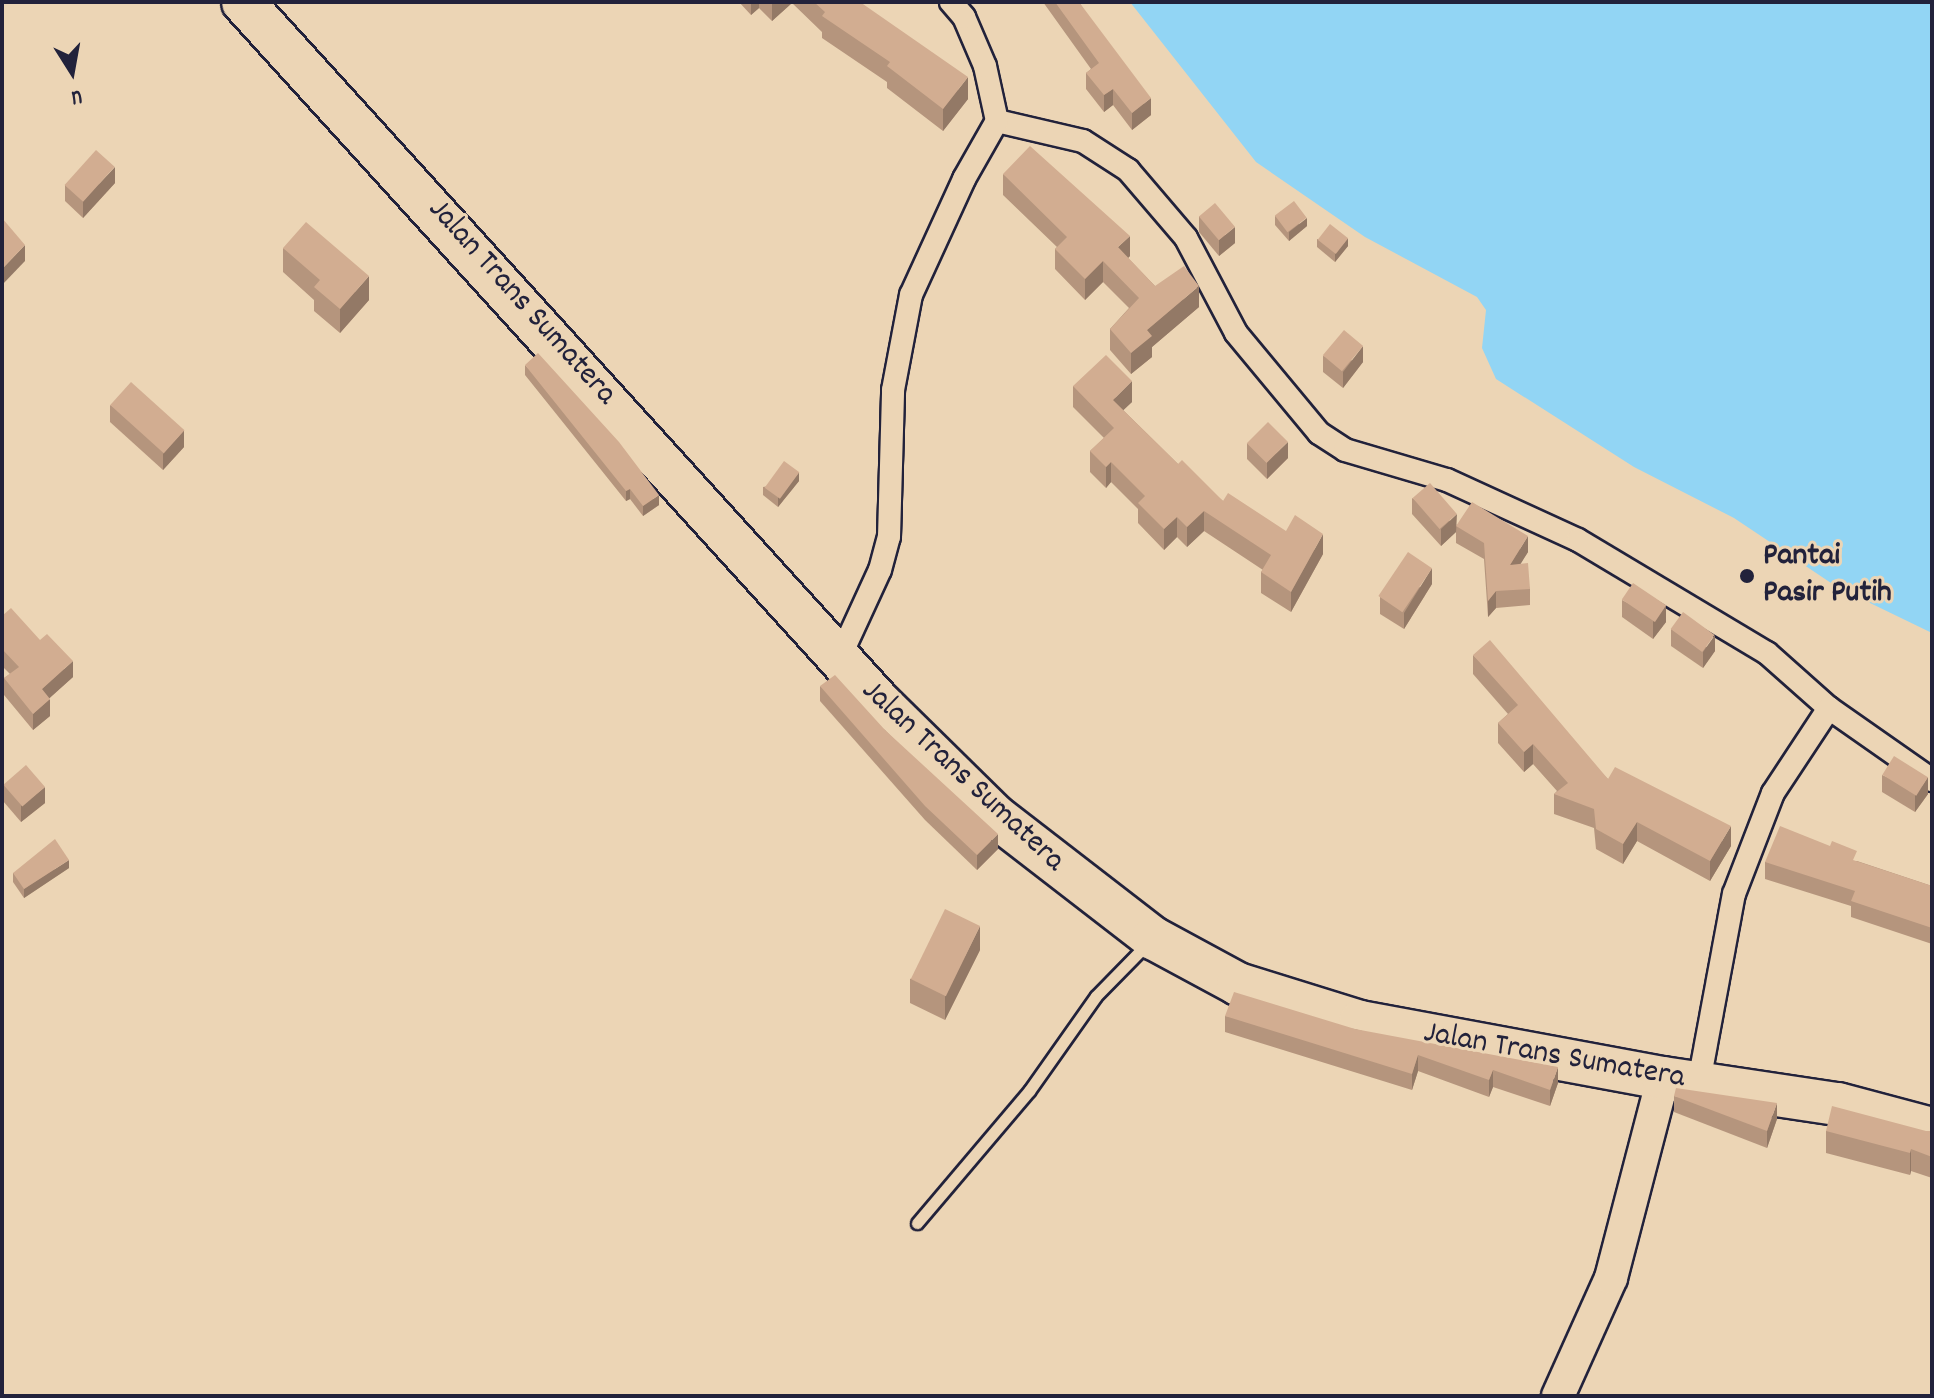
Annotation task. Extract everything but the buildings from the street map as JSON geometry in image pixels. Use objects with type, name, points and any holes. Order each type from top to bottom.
[{"type":"highway","name":"Jalan Trans Sumatera","points":[[243,2],[839,659],[995,816],[1153,938],[1238,984],[1360,1022],[1681,1080],[1838,1104],[1932,1129]]},
{"type":"street","points":[[839,659],[880,570],[889,537],[893,390],[911,295],[964,179],[997,121],[985,66],[964,17],[951,2]]},
{"type":"street","points":[[997,121],[1083,141],[1128,170],[1186,238],[1236,333],[1301,413],[1345,450],[1388,460],[1447,480],[1578,540],[1767,653],[1829,708],[1932,780]]},
{"type":"street","points":[[1558,1396],[1611,1278],[1681,1080],[1734,894],[1773,793],[1829,708]]},
{"type":"lane","points":[[917,1223],[1029,1091],[1096,996],[1153,938]]},
{"type":"water","points":[[1130,2],[1932,2],[1932,633],[1837,587],[1734,518],[1634,467],[1496,379],[1482,348],[1486,310],[1477,297],[1365,237],[1256,162]]},
{"type":"place","name":"Pantai Pasir Putih","points":[[1747,576]]}]
